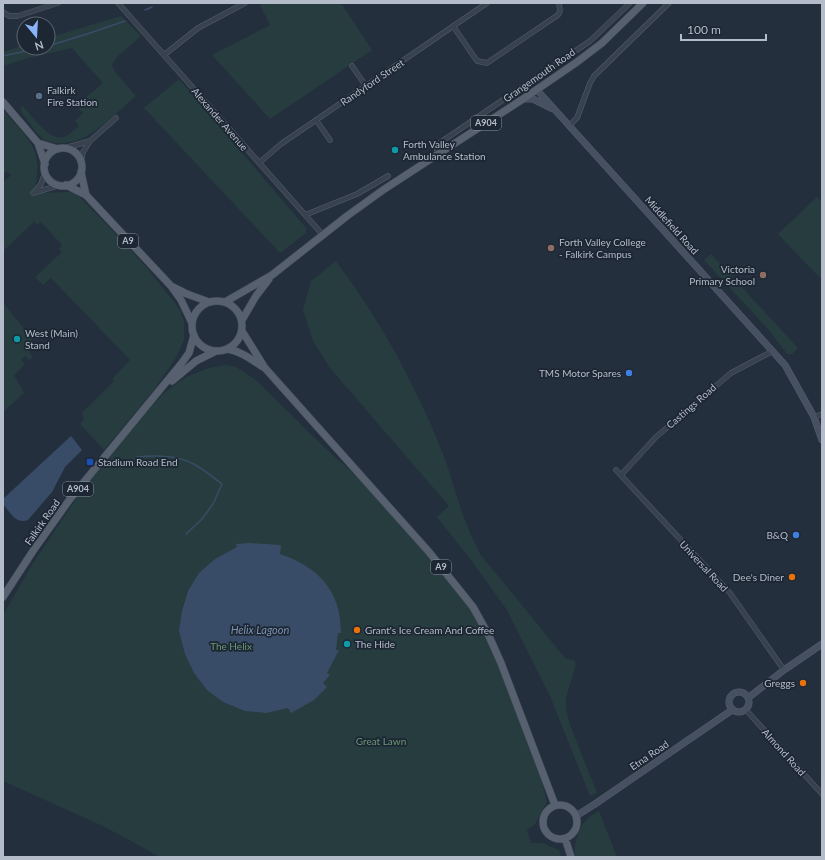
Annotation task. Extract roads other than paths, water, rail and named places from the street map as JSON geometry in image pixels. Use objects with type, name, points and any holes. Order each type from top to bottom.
[{"type":"main road","name":"Grangemouth Road","points":[[225,302],[272,275],[322,234],[383,190],[537,90],[602,42],[643,3]]},
{"type":"main road","points":[[3,102],[38,143],[45,173],[51,181],[63,185],[76,180],[81,172]]},
{"type":"main road","points":[[38,143],[71,150],[76,153],[82,164],[81,172],[86,195]]},
{"type":"main road","points":[[44,164],[49,154],[62,148]]},
{"type":"main road","name":"A9","points":[[63,185],[78,190],[86,195],[171,286],[181,300],[192,323]]},
{"type":"main road","name":"Grangemouth Road","points":[[242,320],[256,296],[272,275]]},
{"type":"main road","name":"A9","points":[[171,286],[209,302]]},
{"type":"main road","points":[[209,302],[225,302],[238,312],[242,320],[242,331],[239,339],[234,345],[227,349],[216,351],[203,346],[198,342],[194,335],[192,323],[198,310],[209,302]]},
{"type":"main road","name":"A9","points":[[242,331],[265,368],[429,552],[473,607],[488,634],[501,663],[555,805]]},
{"type":"main road","name":"Falkirk Road","points":[[3,597],[33,551],[70,500],[189,353],[194,335]]},
{"type":"main road","name":"A9","points":[[227,349],[240,352],[265,368]]},
{"type":"main road","name":"Falkirk Road","points":[[162,388],[196,361],[216,351]]},
{"type":"main road","points":[[555,805],[565,805],[570,808],[576,816],[576,827],[570,835],[565,838],[551,836],[543,823],[546,812],[555,805]]},
{"type":"main road","points":[[565,838],[571,857]]},
{"type":"street","points":[[3,12],[9,16],[18,16],[58,3]]},
{"type":"street","name":"Alexander Avenue","points":[[118,3],[322,234]]},
{"type":"street","points":[[164,55],[198,28],[245,3]]},
{"type":"street","name":"Randyford Street","points":[[259,163],[281,144],[487,3]]},
{"type":"street","points":[[453,26],[477,61],[487,63],[558,15],[560,11],[559,3]]},
{"type":"street","name":"Grangemouth Road","points":[[439,154],[435,146],[590,41],[630,3]]},
{"type":"street","points":[[569,126],[577,118],[594,76],[669,3]]},
{"type":"street","points":[[617,15],[623,22]]},
{"type":"street","points":[[352,66],[366,86]]},
{"type":"street","name":"Middlefield Road","points":[[537,90],[773,351],[792,375],[814,417],[822,440]]},
{"type":"street","points":[[523,99],[533,99],[556,111]]},
{"type":"street","points":[[82,164],[84,152],[90,141],[116,118]]},
{"type":"street","points":[[316,120],[330,140]]},
{"type":"street","points":[[62,148],[90,141]]},
{"type":"street","points":[[45,173],[41,184],[34,193],[63,185]]},
{"type":"street","points":[[305,216],[357,194],[388,176]]},
{"type":"street","name":"Castings Road","points":[[621,475],[656,437],[731,373],[773,351]]},
{"type":"street","points":[[814,417],[822,414]]},
{"type":"street","name":"Universal Road","points":[[616,470],[730,594],[784,670]]},
{"type":"street","points":[[748,698],[784,670],[822,644]]},
{"type":"street","points":[[740,692],[746,695],[749,705],[746,710],[739,713],[732,710],[729,704],[730,697],[733,694],[740,692]]},
{"type":"street","name":"Etna Road","points":[[576,816],[732,710]]},
{"type":"street","name":"Almond Road","points":[[746,710],[822,794]]},
{"type":"water","points":[[71,436],[82,450],[65,467],[52,492],[28,520],[20,521],[11,514],[3,504],[3,499]]},
{"type":"water","name":"Helix Lagoon","points":[[249,543],[281,545],[280,554],[294,559],[316,573],[325,582],[337,604],[341,633],[338,633],[336,650],[339,650],[327,673],[330,675],[323,683],[327,687],[314,700],[291,713],[288,708],[266,713],[245,711],[223,702],[207,690],[194,673],[185,654],[179,631],[182,611],[188,591],[199,573],[215,559],[237,547],[236,544]]},
{"type":"waterway","points":[[145,10],[152,7]]},
{"type":"waterway","points":[[56,44],[125,21]]},
{"type":"waterway","points":[[3,56],[16,53]]},
{"type":"waterway","points":[[137,457],[160,456],[190,462],[207,472],[222,484],[213,504],[202,519],[186,534]]},
{"type":"place","name":"Falkirk Fire Station","points":[[39,96]]},
{"type":"place","name":"Forth Valley Ambulance Station","points":[[395,150]]},
{"type":"place","name":"Forth Valley College - Falkirk Campus","points":[[551,248]]},
{"type":"place","name":"Victoria Primary School","points":[[763,275]]},
{"type":"place","name":"West (Main) Stand","points":[[17,339]]},
{"type":"place","name":"TMS Motor Spares","points":[[629,373]]},
{"type":"place","name":"Stadium Road End","points":[[90,462]]},
{"type":"place","name":"B&Q","points":[[796,535]]},
{"type":"place","name":"Dee's Diner","points":[[792,577]]},
{"type":"place","name":"Grant's Ice Cream And Coffee","points":[[357,630]]},
{"type":"place","name":"The Hide","points":[[347,644]]},
{"type":"place","name":"Greggs","points":[[803,683]]},
{"type":"park label","name":"The Helix","points":[[231,646]]},
{"type":"park label","name":"Great Lawn","points":[[381,741]]}]
